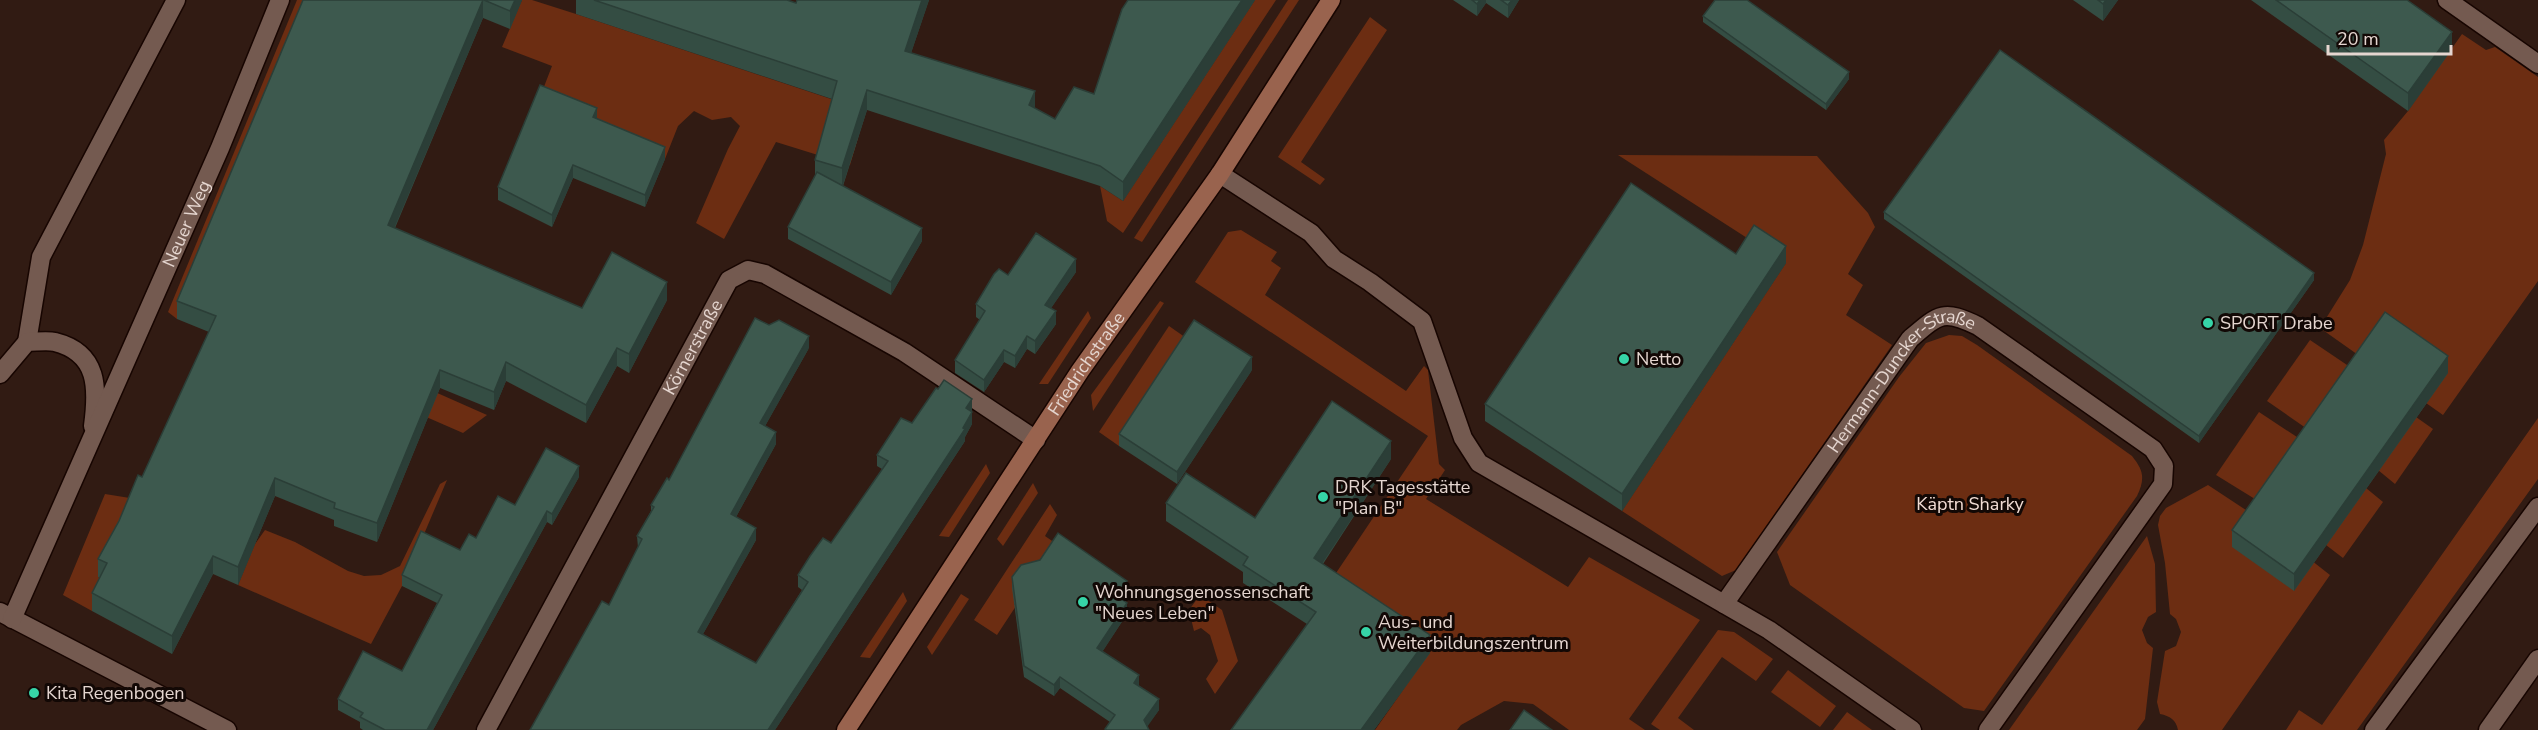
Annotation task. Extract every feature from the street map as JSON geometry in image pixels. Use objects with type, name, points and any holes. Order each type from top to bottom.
[{"type":"street","points":[[0,374],[27,342],[41,258],[176,0]]},
{"type":"street","name":"Neuer Weg","points":[[227,730],[6,616],[91,445],[220,148],[280,0]]},
{"type":"street","name":"Friedrichstraße","points":[[846,730],[1114,322],[1220,174],[1331,0]]},
{"type":"street","points":[[2447,0],[2538,64]]},
{"type":"street","points":[[1220,174],[1311,233],[1334,259],[1370,282],[1422,321],[1463,438],[1479,463],[1769,630],[1912,730]]},
{"type":"street","name":"Körnerstraße","points":[[486,730],[729,280],[748,270],[765,274],[904,352],[1036,440]]},
{"type":"street","name":"Hermann-Duncker-Straße","points":[[1724,604],[1910,339],[1932,320],[1954,315],[1978,326],[2153,449],[2164,466],[2163,484],[1988,730]]},
{"type":"street","name":"Neuer Weg","points":[[27,342],[55,342],[84,356],[95,379],[95,409],[91,445]]},
{"type":"street","points":[[2374,730],[2538,507]]},
{"type":"street","points":[[2488,730],[2538,659]]},
{"type":"green space","points":[[297,0],[311,0],[177,319],[168,312]]},
{"type":"green space","points":[[522,0],[532,0],[576,14],[837,101],[858,138],[850,165],[776,142],[724,239],[696,223],[740,126],[731,117],[712,120],[694,111],[678,126],[665,159],[540,97],[552,66],[502,47]]},
{"type":"green space","points":[[1255,0],[1276,0],[1123,233],[1107,221],[1100,186],[1123,201]]},
{"type":"green space","points":[[1288,0],[1299,0],[1142,242],[1134,238]]},
{"type":"green space","points":[[1370,17],[1387,30],[1301,162],[1325,179],[1320,185],[1278,157]]},
{"type":"green space","points":[[2462,34],[2486,50],[2495,47],[2538,77],[2538,281],[2443,415],[2320,328],[2350,280],[2363,245],[2386,154],[2384,140],[2408,111]]},
{"type":"green space","points":[[1618,155],[1817,156],[1868,213],[1875,227],[1848,274],[1863,285],[1846,315],[1892,345],[1736,570],[1722,576],[1622,511],[1786,263]]},
{"type":"green space","points":[[1241,230],[1277,252],[1271,261],[1281,268],[1265,295],[1406,391],[1424,366],[1428,370],[1439,464],[1445,470],[1426,499],[1568,587],[1589,557],[1700,620],[1629,719],[1645,730],[1569,730],[1533,704],[1504,701],[1461,725],[1457,730],[1375,730],[1429,653],[1328,585],[1428,436],[1195,282],[1228,232]]},
{"type":"green space","points":[[1160,301],[1164,303],[1093,411],[1091,395]]},
{"type":"green space","points":[[1088,311],[1091,318],[1048,384],[1039,384]]},
{"type":"green space","points":[[1169,326],[1189,340],[1119,446],[1099,432]]},
{"type":"green space","name":"Käptn Sharky","points":[[1949,335],[1962,336],[1977,345],[2132,456],[2142,475],[2137,496],[1984,711],[1964,708],[1790,585],[1777,552],[1899,377],[1926,343]]},
{"type":"green space","points":[[2310,340],[2356,371],[2313,433],[2267,401]]},
{"type":"green space","points":[[435,392],[487,415],[463,433],[424,416]]},
{"type":"green space","points":[[2259,412],[2306,443],[2263,504],[2216,475]]},
{"type":"green space","points":[[2416,417],[2433,429],[2395,484],[2378,470]]},
{"type":"green space","points":[[2538,418],[2538,479],[2357,730],[2286,730],[2299,710],[2322,725]]},
{"type":"green space","points":[[986,464],[990,473],[949,537],[939,536]]},
{"type":"green space","points":[[447,480],[402,586],[371,644],[238,585],[255,544],[265,530],[295,542],[348,571],[364,576],[381,575],[400,566],[440,484]]},
{"type":"green space","points":[[1033,483],[1038,493],[1003,546],[997,539]]},
{"type":"green space","points":[[2208,485],[2255,516],[2330,575],[2222,730],[2178,730],[2172,719],[2160,714],[2157,702],[2165,651],[2176,646],[2181,632],[2176,619],[2170,614],[2165,563],[2158,525],[2160,516],[2166,508]]},
{"type":"green space","points":[[2366,488],[2383,502],[2343,558],[2326,545]]},
{"type":"green space","points":[[105,494],[136,499],[98,577],[107,581],[92,611],[63,595]]},
{"type":"green space","points":[[1050,504],[1057,515],[1045,536],[1058,545],[1014,604],[1016,606],[997,635],[974,620]]},
{"type":"green space","points":[[2147,536],[2155,564],[2156,612],[2148,617],[2142,630],[2147,643],[2153,648],[2145,719],[2137,730],[2009,730]]},
{"type":"green space","points":[[903,592],[907,601],[870,658],[860,657]]},
{"type":"green space","points":[[961,594],[969,599],[932,655],[927,647]]},
{"type":"green space","points":[[1200,595],[1222,610],[1238,661],[1215,694],[1206,679],[1218,661],[1210,635],[1201,628],[1194,631],[1189,610]]},
{"type":"green space","points":[[1718,630],[1734,632],[1773,659],[1756,681],[1722,657],[1678,718],[1694,730],[1660,730],[1651,724]]},
{"type":"green space","points":[[1788,670],[1836,706],[1820,727],[1771,692]]},
{"type":"green space","points":[[1847,712],[1872,730],[1833,730]]},
{"type":"building","points":[[303,0],[483,0],[388,225],[582,308],[612,252],[667,282],[629,354],[617,348],[586,405],[506,362],[494,392],[440,370],[377,523],[334,508],[335,503],[275,478],[238,567],[213,556],[172,636],[92,593],[107,563],[98,559],[119,521],[138,475],[142,477],[216,316],[177,301]]},
{"type":"building","points":[[484,0],[515,0],[510,11]]},
{"type":"building","points":[[594,0],[787,0],[796,3],[797,0],[922,0],[905,51],[1035,91],[1029,105],[1055,119],[1074,87],[1094,94],[1122,9],[1128,0],[1242,0],[1123,182],[1100,166],[867,90],[842,168],[815,160],[837,81]]},
{"type":"building","points":[[1501,0],[1512,0],[1508,5]]},
{"type":"building","points":[[1715,0],[1747,0],[1849,72],[1826,104],[1703,16]]},
{"type":"building","points":[[2276,0],[2407,0],[2452,32],[2408,93]]},
{"type":"building","points":[[2000,50],[2314,273],[2199,436],[1884,212]]},
{"type":"building","points":[[540,85],[597,108],[593,117],[665,147],[645,195],[573,165],[552,215],[498,187]]},
{"type":"building","points":[[817,172],[922,228],[891,282],[788,227]]},
{"type":"building","name":"Netto","points":[[1631,183],[1736,254],[1754,225],[1786,246],[1622,494],[1485,404]]},
{"type":"building","points":[[1036,233],[1076,259],[1045,305],[1056,311],[1035,341],[1027,336],[1015,356],[1004,350],[984,380],[955,360],[985,311],[976,304],[994,274],[999,269],[1008,275]]},
{"type":"building","points":[[2385,312],[2448,356],[2294,574],[2232,530]]},
{"type":"building","points":[[755,318],[769,325],[779,320],[809,336],[760,423],[776,432],[731,514],[756,528],[698,632],[756,663],[808,582],[798,575],[810,556],[823,538],[831,543],[888,461],[877,455],[901,418],[912,423],[944,380],[972,399],[966,408],[972,412],[963,428],[965,429],[768,730],[530,730],[602,601],[609,605],[642,539],[637,536],[654,507],[651,505],[667,478],[669,480]]},
{"type":"building","points":[[1194,320],[1252,357],[1177,472],[1119,434]]},
{"type":"building","points":[[1332,401],[1391,441],[1314,558],[1430,635],[1361,730],[1231,730],[1316,612],[1243,565],[1248,557],[1166,503],[1186,473],[1255,518]]},
{"type":"building","points":[[546,448],[579,466],[552,514],[547,511],[427,730],[385,730],[360,717],[363,713],[338,699],[363,651],[402,671],[442,595],[402,575],[421,531],[460,550],[469,534],[476,538],[498,496],[515,505]]},
{"type":"building","points":[[1058,533],[1127,581],[1117,596],[1127,603],[1097,648],[1139,675],[1134,683],[1159,699],[1144,720],[1149,730],[1105,729],[1115,715],[1060,677],[1054,685],[1024,666],[1012,577],[1021,565],[1040,560]]},
{"type":"building","points":[[1524,710],[1552,730],[1510,730]]},
{"type":"place","name":"SPORT Drabe","points":[[2208,323]]},
{"type":"place","name":"Netto","points":[[1624,359]]},
{"type":"place","name":"DRK Tagesstätte \"Plan B\"","points":[[1323,497]]},
{"type":"place","name":"Wohnungsgenossenschaft \"Neues Leben\"","points":[[1083,602]]},
{"type":"place","name":"Aus- und Weiterbildungszentrum","points":[[1366,632]]},
{"type":"place","name":"Kita Regenbogen","points":[[34,693]]}]
